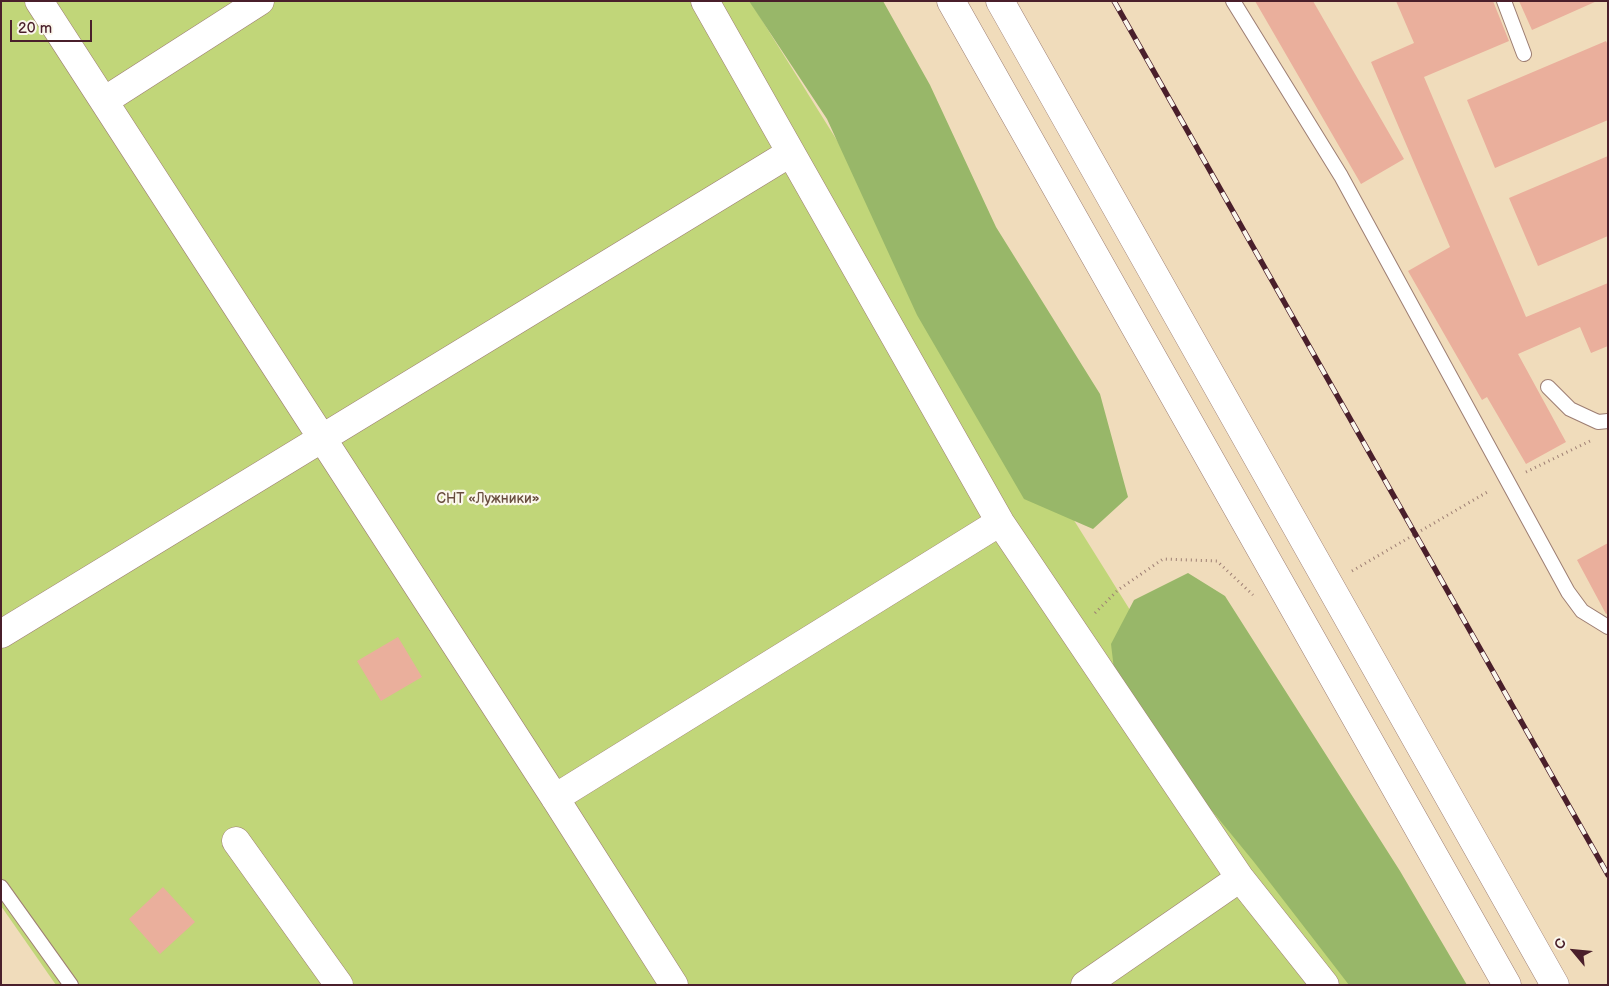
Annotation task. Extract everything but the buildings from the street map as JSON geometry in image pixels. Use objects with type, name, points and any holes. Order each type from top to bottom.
[{"type":"street","points":[[39,1],[674,985]]},
{"type":"street","points":[[104,101],[260,1]]},
{"type":"street","points":[[706,1],[790,153],[1000,522],[1240,878],[1324,985]]},
{"type":"street","points":[[951,1],[1507,985]]},
{"type":"street","points":[[1000,1],[1554,985]]},
{"type":"street","points":[[1,634],[790,153]]},
{"type":"street","points":[[555,798],[1000,522]]},
{"type":"street","points":[[236,842],[339,985]]},
{"type":"street","points":[[1085,985],[1240,878]]},
{"type":"lane","points":[[1233,1],[1342,176],[1568,592],[1582,611],[1608,627]]},
{"type":"lane","points":[[1504,1],[1524,54]]},
{"type":"lane","points":[[1548,388],[1570,409],[1598,422],[1608,421]]},
{"type":"lane","points":[[1,887],[71,985]]},
{"type":"green space","name":"СНТ «Лужники»","points":[[1,1],[750,1],[1364,985],[56,985],[1,906]]},
{"type":"green space","points":[[749,1],[883,1],[930,85],[996,227],[1100,394],[1128,497],[1093,529],[1024,499],[917,315],[827,119]]},
{"type":"green space","points":[[1188,573],[1225,596],[1400,871],[1467,985],[1349,985],[1254,862],[1117,695],[1111,644],[1134,600]]},
{"type":"railway","points":[[1114,1],[1608,875]]}]
